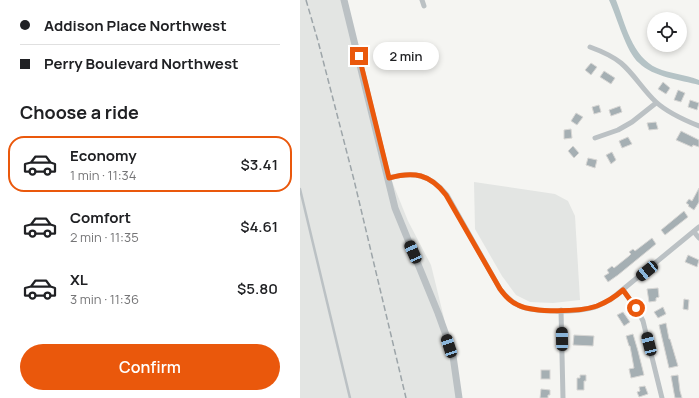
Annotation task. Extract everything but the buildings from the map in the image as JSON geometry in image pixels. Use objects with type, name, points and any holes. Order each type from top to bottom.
[{"type":"street","points":[[344,0],[389,178],[395,208],[438,313],[453,356],[459,398]]},
{"type":"street","points":[[422,0],[424,6]]},
{"type":"street","points":[[590,47],[606,53],[621,63],[656,103],[681,118],[699,126]]},
{"type":"street","points":[[595,138],[618,130],[632,122],[656,103]]},
{"type":"street","points":[[389,178],[401,174],[414,174],[435,183],[446,195],[500,289],[507,298],[517,305],[528,309],[582,310],[596,307],[610,300],[623,290],[699,227]]},
{"type":"street","points":[[694,232],[699,238]]},
{"type":"street","points":[[623,290],[643,321],[662,398]]},
{"type":"street","points":[[561,310],[563,398]]},
{"type":"lane","points":[[300,189],[350,398]]},
{"type":"shaded area","points":[[300,0],[343,0],[387,169],[408,221],[431,265],[444,318],[455,375],[457,398],[300,398]]},
{"type":"shaded area","points":[[609,0],[616,0],[626,29],[635,48],[648,63],[662,70],[699,80],[699,85],[659,75],[645,68],[639,63],[634,58],[626,43]]},
{"type":"shaded area","points":[[474,182],[555,194],[568,201],[575,216],[580,300],[553,303],[530,302],[516,295],[502,276],[475,229]]},
{"type":"railway","points":[[306,0],[354,180],[406,398]]},
{"type":"route","points":[[359,56],[389,178],[401,174],[414,174],[424,177],[441,188],[500,289],[507,298],[517,305],[528,309],[582,310],[596,307],[610,300],[623,290],[636,308]]}]
